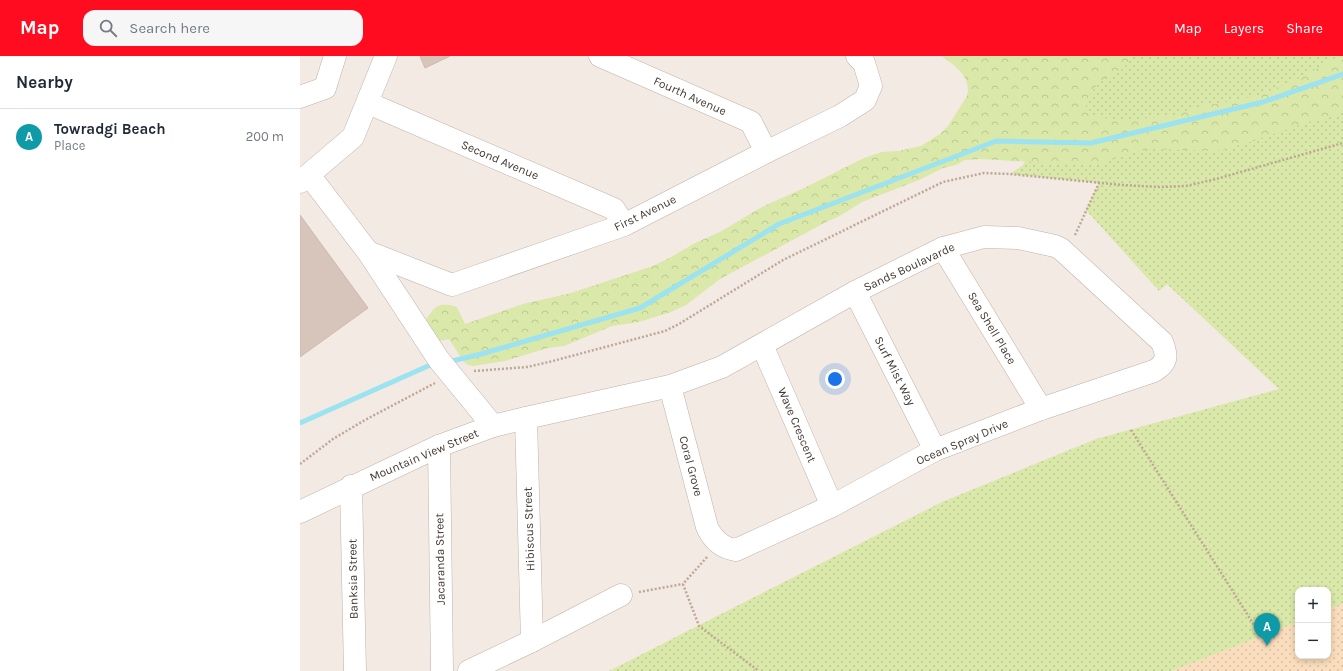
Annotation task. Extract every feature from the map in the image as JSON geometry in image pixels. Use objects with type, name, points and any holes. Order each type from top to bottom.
[{"type":"street","points":[[300,98],[325,88],[335,56]]},
{"type":"street","points":[[386,56],[353,137],[305,178],[368,252],[439,360],[493,426]]},
{"type":"street","name":"Fourth Avenue","points":[[600,56],[751,122],[766,152]]},
{"type":"street","name":"First Avenue","points":[[368,252],[452,285],[624,225],[840,116],[865,100],[871,86],[864,62],[857,56]]},
{"type":"street","name":"Second Avenue","points":[[368,103],[614,209],[624,225]]},
{"type":"street","name":"Sands Boulavarde","points":[[670,386],[722,367],[854,292],[943,248],[984,237],[1018,238],[1056,246],[1162,342],[1166,351],[1165,359]]},
{"type":"street","name":"Sea Shell Place","points":[[943,248],[1041,409]]},
{"type":"street","name":"Surf Mist Way","points":[[854,292],[935,450]]},
{"type":"street","name":"Wave Crescent","points":[[762,345],[832,506]]},
{"type":"street","name":"Ocean Spray Drive","points":[[719,543],[728,549],[736,550],[832,506],[935,450],[1041,409],[1154,371],[1162,366],[1165,359]]},
{"type":"street","name":"Mountain View Street","points":[[300,512],[438,446],[493,426],[670,386]]},
{"type":"street","name":"Coral Grove","points":[[670,386],[707,527],[712,537],[719,543]]},
{"type":"street","name":"Hibiscus Street","points":[[526,418],[532,641]]},
{"type":"street","name":"Jacaranda Street","points":[[438,446],[442,671]]},
{"type":"street","name":"Banksia Street","points":[[352,486],[355,671]]},
{"type":"street","points":[[469,671],[532,641],[621,595]]},
{"type":"path","points":[[300,464],[333,439],[365,420],[442,379],[472,372],[527,367],[665,331],[679,324],[783,260],[943,182],[984,173],[1158,187],[1186,186],[1343,143]]},
{"type":"path","points":[[1066,254],[1099,183]]},
{"type":"path","points":[[1131,430],[1261,636]]},
{"type":"path","points":[[621,595],[683,584],[719,543]]},
{"type":"path","points":[[683,584],[699,626],[759,671]]},
{"type":"green space","points":[[942,56],[1134,56],[1123,69],[1108,76],[1096,86],[1086,101],[1086,107],[1094,115],[1116,121],[1172,116],[1206,104],[1217,104],[1262,94],[1304,76],[1337,57],[1343,56],[1343,111],[1326,119],[1309,122],[1244,144],[1216,151],[1148,149],[1137,151],[1102,163],[1091,164],[981,159],[965,160],[956,165],[943,168],[919,180],[862,202],[838,217],[720,279],[686,305],[671,312],[639,322],[612,326],[564,346],[548,348],[505,361],[473,366],[468,365],[464,362],[449,339],[440,341],[425,321],[438,306],[451,305],[457,307],[465,324],[523,304],[571,293],[653,266],[695,243],[720,232],[762,207],[864,158],[882,152],[899,151],[921,146],[940,134],[948,126],[967,96],[968,89],[965,78],[957,68]]},
{"type":"green space","points":[[1118,56],[1343,56],[1343,604],[1331,609],[1331,587],[1295,587],[1295,623],[1172,671],[609,671],[942,502],[1096,439],[1279,389],[1167,284],[1159,291],[1086,210],[1099,183],[1010,174],[1023,165],[1051,115]]},
{"type":"sand","points":[[1343,604],[1343,671],[1172,671],[1295,623],[1295,659],[1331,659],[1331,609]]},
{"type":"building","points":[[420,56],[450,56],[425,68]]},
{"type":"building","points":[[300,215],[368,308],[300,357]]},
{"type":"waterway","points":[[448,362],[481,354],[640,308],[779,224],[996,141],[1091,143],[1263,102],[1343,74]]},
{"type":"waterway","points":[[300,423],[428,366],[436,364]]},
{"type":"place","name":"Towradgi Beach","points":[[1267,646]]}]
